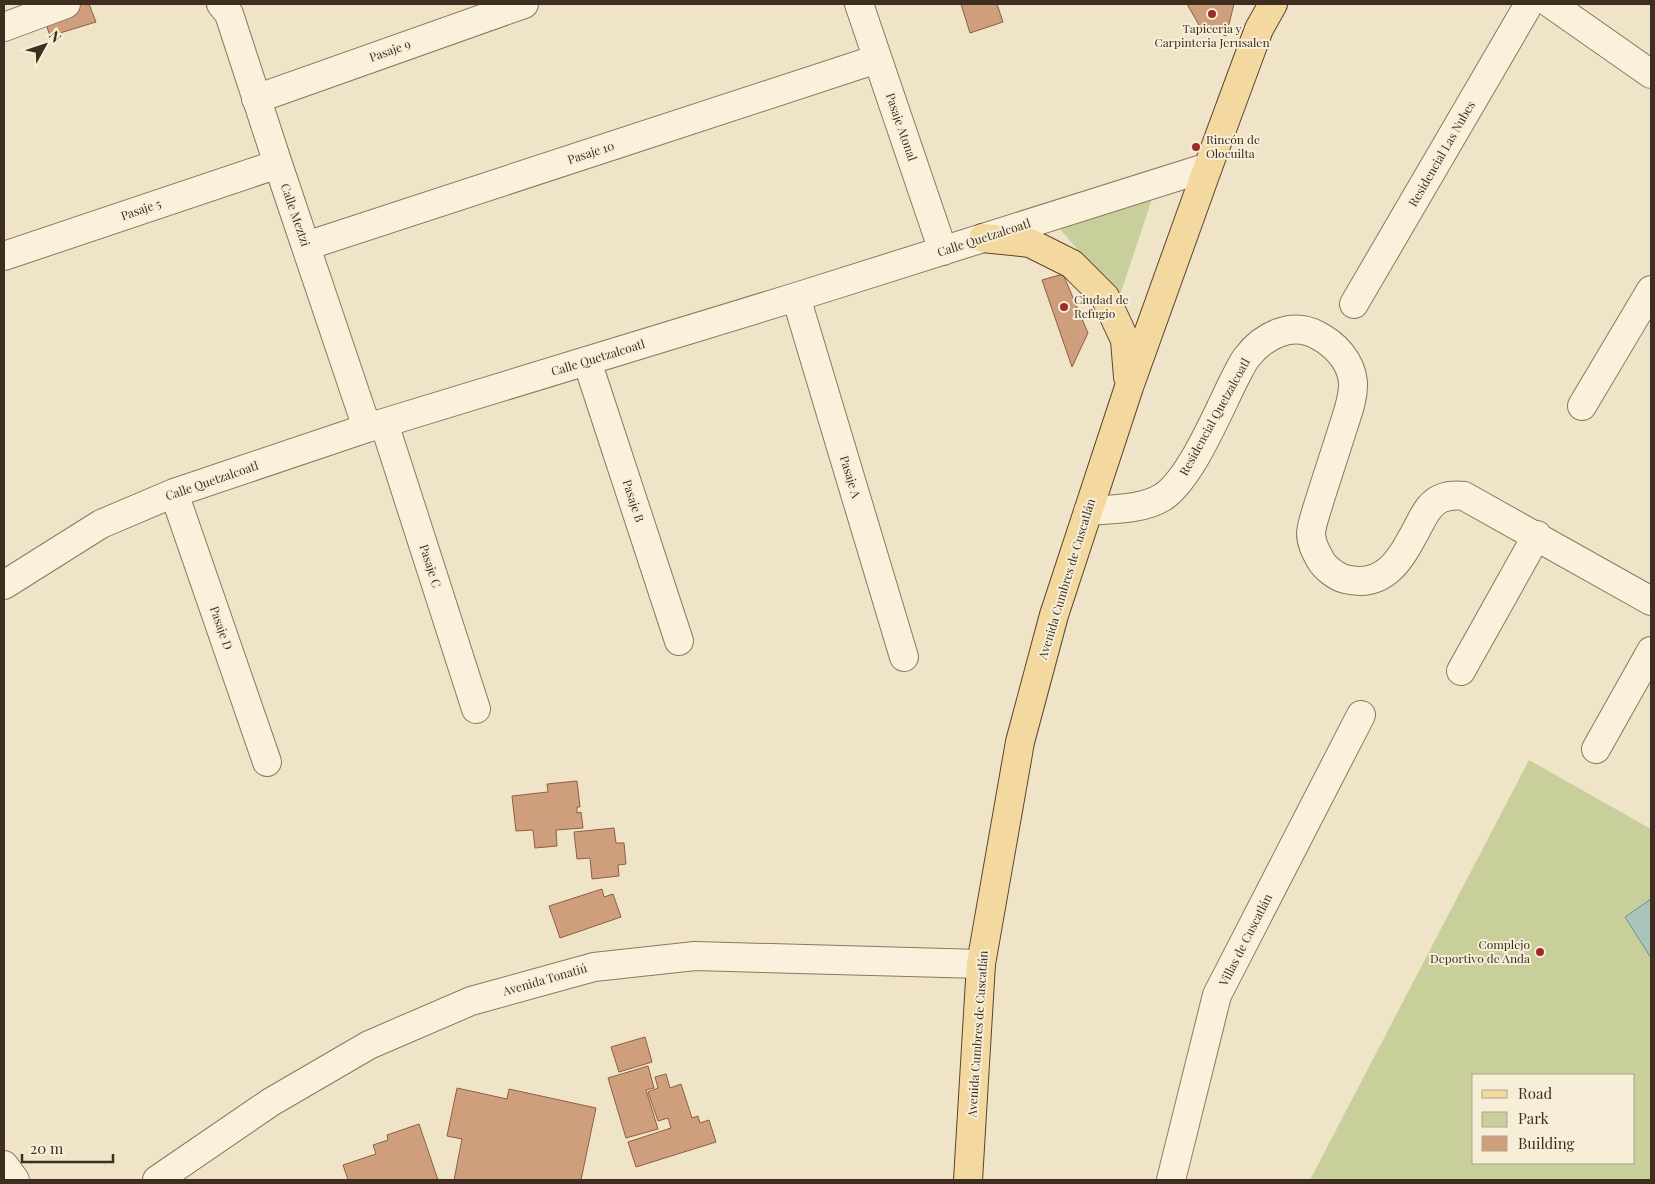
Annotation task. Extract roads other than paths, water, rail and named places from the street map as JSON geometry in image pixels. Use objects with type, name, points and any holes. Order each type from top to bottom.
[{"type":"main road","name":"Avenida Cumbres de Cuscatlán","points":[[968,1180],[981,964],[1020,742],[1054,615],[1129,387],[1259,29],[1273,4]]},
{"type":"main road","points":[[983,238],[1030,243],[1072,264],[1079,270],[1105,297],[1125,340],[1129,387]]},
{"type":"street","name":"Calle Meztzi","points":[[221,4],[229,14],[306,246],[376,426]]},
{"type":"street","name":"Pasaje 9","points":[[256,99],[524,4]]},
{"type":"street","name":"Pasaje Atonal","points":[[859,4],[943,251]]},
{"type":"street","name":"Residencial Las Nubes","points":[[1354,304],[1529,4]]},
{"type":"street","points":[[1551,4],[1651,74]]},
{"type":"street","points":[[4,27],[56,5]]},
{"type":"street","name":"Pasaje 10","points":[[306,246],[877,59]]},
{"type":"street","name":"Pasaje 5","points":[[4,256],[278,164]]},
{"type":"street","name":"Calle Quetzalcoatl","points":[[4,585],[101,524],[174,493],[376,426],[796,297],[1208,167]]},
{"type":"street","points":[[1582,406],[1651,290]]},
{"type":"street","name":"Pasaje A","points":[[796,297],[904,657]]},
{"type":"street","name":"Residencial Quetzalcoatl","points":[[1088,511],[1142,506],[1162,497],[1179,483],[1246,357],[1263,340],[1279,332],[1297,330],[1315,333],[1331,343],[1346,360],[1353,381],[1351,403],[1311,533],[1314,549],[1324,566],[1343,579],[1362,581],[1379,577],[1392,569],[1401,557],[1430,506],[1440,498],[1452,495],[1464,496],[1537,535],[1651,601]]},
{"type":"street","name":"Pasaje B","points":[[587,361],[679,641]]},
{"type":"street","name":"Pasaje C","points":[[376,426],[476,709]]},
{"type":"street","name":"Pasaje D","points":[[174,493],[267,762]]},
{"type":"street","points":[[1461,671],[1537,535]]},
{"type":"street","points":[[1596,748],[1651,651]]},
{"type":"street","name":"Villas de Cuscatlán","points":[[1171,1180],[1217,995],[1361,715]]},
{"type":"street","name":"Avenida Tonatiú","points":[[157,1180],[271,1102],[369,1045],[471,1001],[594,967],[695,956],[981,964]]},
{"type":"street","points":[[4,1165],[14,1180]]},
{"type":"water","points":[[1651,899],[1651,958],[1625,917]]},
{"type":"place","name":"Tapiceria y Carpinteria Jerusalen","points":[[1212,14]]},
{"type":"place","name":"Rincón de Olocuilta","points":[[1196,147]]},
{"type":"place","name":"Ciudad de Refugio","points":[[1064,307]]},
{"type":"place","name":"Complejo Deportivo de Anda","points":[[1540,952]]}]
